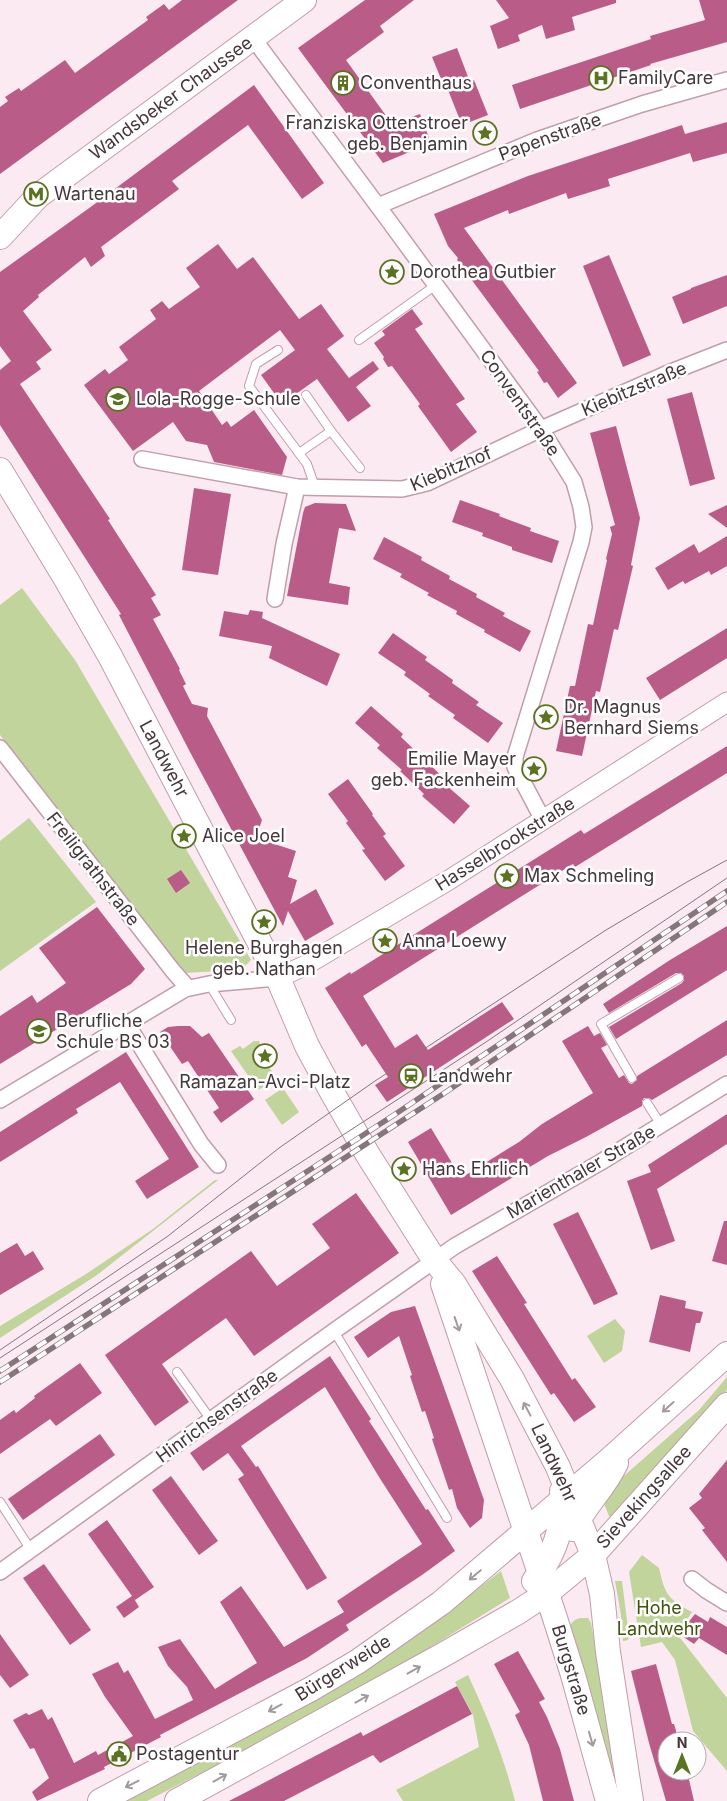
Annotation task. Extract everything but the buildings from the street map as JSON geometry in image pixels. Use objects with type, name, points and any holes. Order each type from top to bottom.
[{"type":"main road","name":"Wandsbeker Chaussee","points":[[0,236],[38,196],[304,0]]},
{"type":"main road","name":"Wandsbeker Chaussee","points":[[0,213],[38,196]]},
{"type":"main road","name":"Landwehr","points":[[0,470],[110,656],[278,978],[307,1046],[333,1094],[368,1155],[435,1261],[454,1284],[512,1379],[558,1467],[566,1497],[559,1549]]},
{"type":"main road","name":"Landwehr","points":[[435,1261],[502,1457],[559,1549]]},
{"type":"main road","name":"Sievekingsallee","points":[[566,1497],[727,1354]]},
{"type":"main road","name":"Sievekingsallee","points":[[559,1549],[723,1412]]},
{"type":"main road","name":"Sievekingsallee","points":[[559,1549],[605,1482],[623,1448]]},
{"type":"main road","name":"Bürgerweide","points":[[177,1801],[518,1612],[559,1549],[566,1497]]},
{"type":"main road","name":"Bürgerweide","points":[[100,1801],[311,1689],[357,1662],[441,1603],[559,1549]]},
{"type":"main road","name":"Burgstraße","points":[[559,1549],[554,1615],[573,1675],[608,1801]]},
{"type":"main road","name":"Burgstraße","points":[[559,1549],[602,1594],[608,1652],[631,1801]]},
{"type":"street","name":"Conventstraße","points":[[253,38],[541,429],[574,482],[584,527],[566,592],[515,756],[515,767],[543,820]]},
{"type":"street","name":"Papenstraße","points":[[378,206],[537,140],[642,104],[727,80]]},
{"type":"street","name":"Kiebitzstraße","points":[[541,429],[666,374],[727,350]]},
{"type":"street","name":"Kiebitzhof","points":[[142,459],[297,487],[402,489],[427,483],[541,429]]},
{"type":"street","points":[[275,600],[284,544],[297,487]]},
{"type":"street","name":"Hasselbrookstraße","points":[[278,978],[304,966],[345,940],[427,894],[727,702]]},
{"type":"street","name":"Freiligrathstraße","points":[[0,748],[188,988]]},
{"type":"street","points":[[0,1100],[188,988],[209,984],[278,978]]},
{"type":"street","points":[[127,1024],[201,1144],[218,1165]]},
{"type":"street","name":"Marienthaler Straße","points":[[435,1261],[465,1240],[566,1183],[727,1084]]},
{"type":"street","name":"Hinrichsenstraße","points":[[0,1572],[334,1331],[435,1261]]},
{"type":"street","points":[[692,1579],[727,1604]]},
{"type":"lane","points":[[359,340],[436,285]]},
{"type":"lane","points":[[278,350],[256,364],[249,386],[307,464],[315,488]]},
{"type":"lane","points":[[306,395],[360,468]]},
{"type":"lane","points":[[299,453],[331,431]]},
{"type":"lane","points":[[632,1078],[601,1024],[679,978]]},
{"type":"lane","points":[[209,984],[231,1020]]},
{"type":"lane","points":[[647,1103],[661,1125]]},
{"type":"lane","points":[[334,1331],[447,1518]]},
{"type":"lane","points":[[177,1372],[211,1420]]},
{"type":"lane","points":[[0,1502],[31,1550]]},
{"type":"green space","points":[[22,588],[75,660],[251,960],[241,970],[183,973],[0,735],[0,605]]},
{"type":"green space","points":[[29,818],[96,902],[0,971],[0,841]]},
{"type":"green space","points":[[254,1041],[259,1041],[262,1050],[257,1054],[256,1062],[261,1067],[269,1067],[277,1079],[258,1090],[231,1051],[240,1046],[243,1049]]},
{"type":"green space","points":[[283,1088],[299,1112],[282,1125],[265,1100]]},
{"type":"green space","points":[[215,1180],[218,1180],[97,1275],[0,1338],[0,1326],[86,1274],[153,1229]]},
{"type":"green space","points":[[615,1319],[625,1331],[622,1351],[604,1363],[587,1336]]},
{"type":"green space","points":[[727,1377],[727,1390],[611,1521],[601,1496],[699,1410]]},
{"type":"green space","name":"Hohe Landwehr","points":[[642,1555],[659,1568],[663,1584],[669,1595],[692,1612],[677,1634],[727,1698],[727,1771],[707,1747],[707,1731],[693,1731],[675,1660],[662,1642],[641,1647],[629,1572]]},
{"type":"green space","points":[[501,1571],[510,1598],[361,1690],[147,1801],[117,1801],[330,1687],[415,1636]]},
{"type":"green space","points":[[615,1581],[622,1581],[629,1637],[628,1640],[623,1641],[621,1615]]},
{"type":"green space","points":[[581,1618],[588,1618],[591,1623],[603,1689],[619,1801],[570,1632],[572,1622]]},
{"type":"green space","points":[[468,1675],[506,1769],[515,1801],[403,1801],[396,1790],[479,1747],[473,1715],[455,1682]]},
{"type":"tram line","points":[[0,1350],[168,1236],[279,1148],[375,1081],[606,930],[727,860]]},
{"type":"tram line","points":[[0,1358],[486,1042],[727,878]]},
{"type":"railway","points":[[0,1371],[394,1115],[727,891]]},
{"type":"railway","points":[[0,1382],[443,1094],[727,902]]},
{"type":"place","name":"FamilyCare","points":[[601,78]]},
{"type":"place","name":"Conventhaus","points":[[343,83]]},
{"type":"place","name":"Franziska Ottenstroer geb. Benjamin","points":[[485,133]]},
{"type":"place","name":"Wartenau","points":[[36,194]]},
{"type":"place","name":"Dorothea Gutbier","points":[[392,272]]},
{"type":"place","name":"Lola-Rogge-Schule","points":[[118,399]]},
{"type":"place","name":"Dr. Magnus Bernhard Siems","points":[[546,717]]},
{"type":"place","name":"Emilie Mayer geb. Fackenheim","points":[[534,769]]},
{"type":"place","name":"Alice Joel","points":[[184,836]]},
{"type":"place","name":"Max Schmeling","points":[[507,876]]},
{"type":"place","name":"Helene Burghagen geb. Nathan","points":[[264,922]]},
{"type":"place","name":"Anna Loewy","points":[[385,941]]},
{"type":"place","name":"Berufliche Schule BS 03","points":[[39,1031]]},
{"type":"place","name":"Ramazan-Avci-Platz","points":[[265,1056]]},
{"type":"place","name":"Landwehr","points":[[411,1076]]},
{"type":"place","name":"Hans Ehrlich","points":[[404,1169]]},
{"type":"place","name":"Postagentur","points":[[119,1754]]}]
